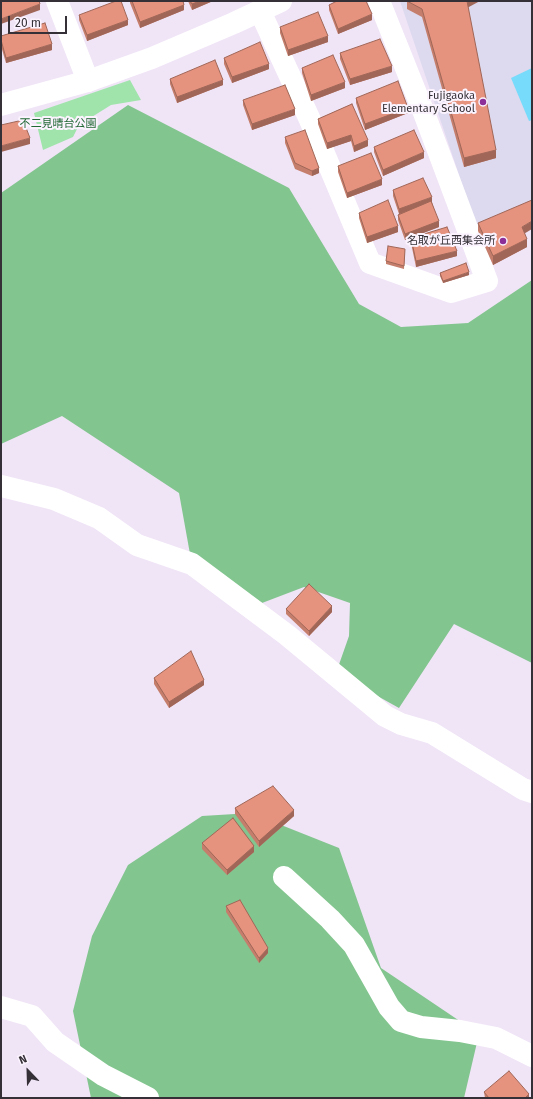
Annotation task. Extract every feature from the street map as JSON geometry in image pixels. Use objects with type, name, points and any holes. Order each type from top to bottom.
[{"type":"street","points":[[57,1],[88,81]]},
{"type":"street","points":[[1,105],[88,81],[152,58],[281,1]]},
{"type":"street","points":[[260,11],[310,120],[370,263],[451,292],[487,281],[424,113],[379,1]]},
{"type":"street","points":[[1,486],[54,498],[99,518],[137,545],[192,564],[287,635],[385,716],[401,724],[432,733],[523,789],[532,792]]},
{"type":"street","points":[[284,877],[330,919],[354,945],[390,1007],[401,1021],[421,1027],[460,1031],[496,1038],[532,1056]]},
{"type":"street","points":[[1,1007],[32,1016],[54,1042],[103,1075],[148,1098]]},
{"type":"shaded area","name":"Fujigaoka Elementary School","points":[[400,1],[532,1],[532,203],[476,225]]},
{"type":"green space","name":"不二見晴台公園","points":[[130,80],[141,100],[111,105],[79,125],[73,137],[43,150],[34,113]]},
{"type":"green space","points":[[128,105],[289,188],[359,304],[401,327],[468,323],[532,280],[532,663],[454,624],[399,708],[336,673],[349,636],[350,603],[304,587],[262,603],[190,554],[179,493],[62,416],[1,444],[1,193]]},
{"type":"green space","points":[[251,813],[339,848],[381,968],[479,1034],[464,1098],[91,1098],[73,1011],[92,936],[128,865],[202,816]]},
{"type":"water","points":[[532,68],[532,120],[529,121],[511,78]]},
{"type":"building","points":[[1,1],[39,1],[40,4],[1,19]]},
{"type":"building","points":[[116,1],[121,1],[128,20],[87,35],[79,15]]},
{"type":"building","points":[[132,1],[183,1],[184,5],[140,22]]},
{"type":"building","points":[[190,1],[200,1],[192,4]]},
{"type":"building","points":[[337,1],[366,1],[372,14],[338,29],[329,5]]},
{"type":"building","points":[[407,1],[467,1],[496,150],[464,158],[422,9]]},
{"type":"building","points":[[318,12],[328,36],[288,50],[280,27]]},
{"type":"building","points":[[45,23],[52,44],[6,58],[1,36]]},
{"type":"building","points":[[380,39],[392,66],[350,79],[340,53]]},
{"type":"building","points":[[260,42],[269,64],[232,77],[224,58]]},
{"type":"building","points":[[333,55],[345,82],[311,95],[302,68]]},
{"type":"building","points":[[215,60],[223,80],[177,97],[170,79]]},
{"type":"building","points":[[398,81],[408,108],[365,124],[356,98]]},
{"type":"building","points":[[285,85],[295,109],[252,124],[243,100]]},
{"type":"building","points":[[352,104],[368,140],[354,146],[351,135],[327,143],[318,119]]},
{"type":"building","points":[[23,120],[30,138],[1,146],[1,125]]},
{"type":"building","points":[[305,130],[319,168],[312,171],[295,163],[285,137]]},
{"type":"building","points":[[414,130],[424,152],[383,170],[374,147]]},
{"type":"building","points":[[371,153],[382,179],[347,193],[338,166]]},
{"type":"building","points":[[423,178],[432,197],[399,209],[393,190]]},
{"type":"building","points":[[388,200],[398,226],[367,237],[359,213]]},
{"type":"building","name":"名取が丘西集会所","points":[[532,200],[532,221],[522,227],[527,239],[493,256],[478,223]]},
{"type":"building","points":[[431,201],[439,221],[405,234],[398,215]]},
{"type":"building","points":[[447,227],[457,251],[416,261],[411,238]]},
{"type":"building","points":[[388,246],[405,249],[404,266],[386,261]]},
{"type":"building","points":[[466,263],[469,272],[443,281],[440,273]]},
{"type":"building","points":[[309,584],[332,606],[309,631],[286,609]]},
{"type":"building","points":[[191,651],[204,680],[169,702],[154,678]]},
{"type":"building","points":[[273,786],[294,810],[259,841],[235,808]]},
{"type":"building","points":[[233,818],[254,846],[227,870],[202,843]]},
{"type":"building","points":[[240,900],[268,948],[259,958],[226,906]]},
{"type":"building","points":[[509,1071],[529,1094],[525,1098],[489,1098],[484,1092]]},
{"type":"place","name":"Fujigaoka Elementary School","points":[[483,102]]},
{"type":"place","name":"名取が丘西集会所","points":[[503,241]]}]
